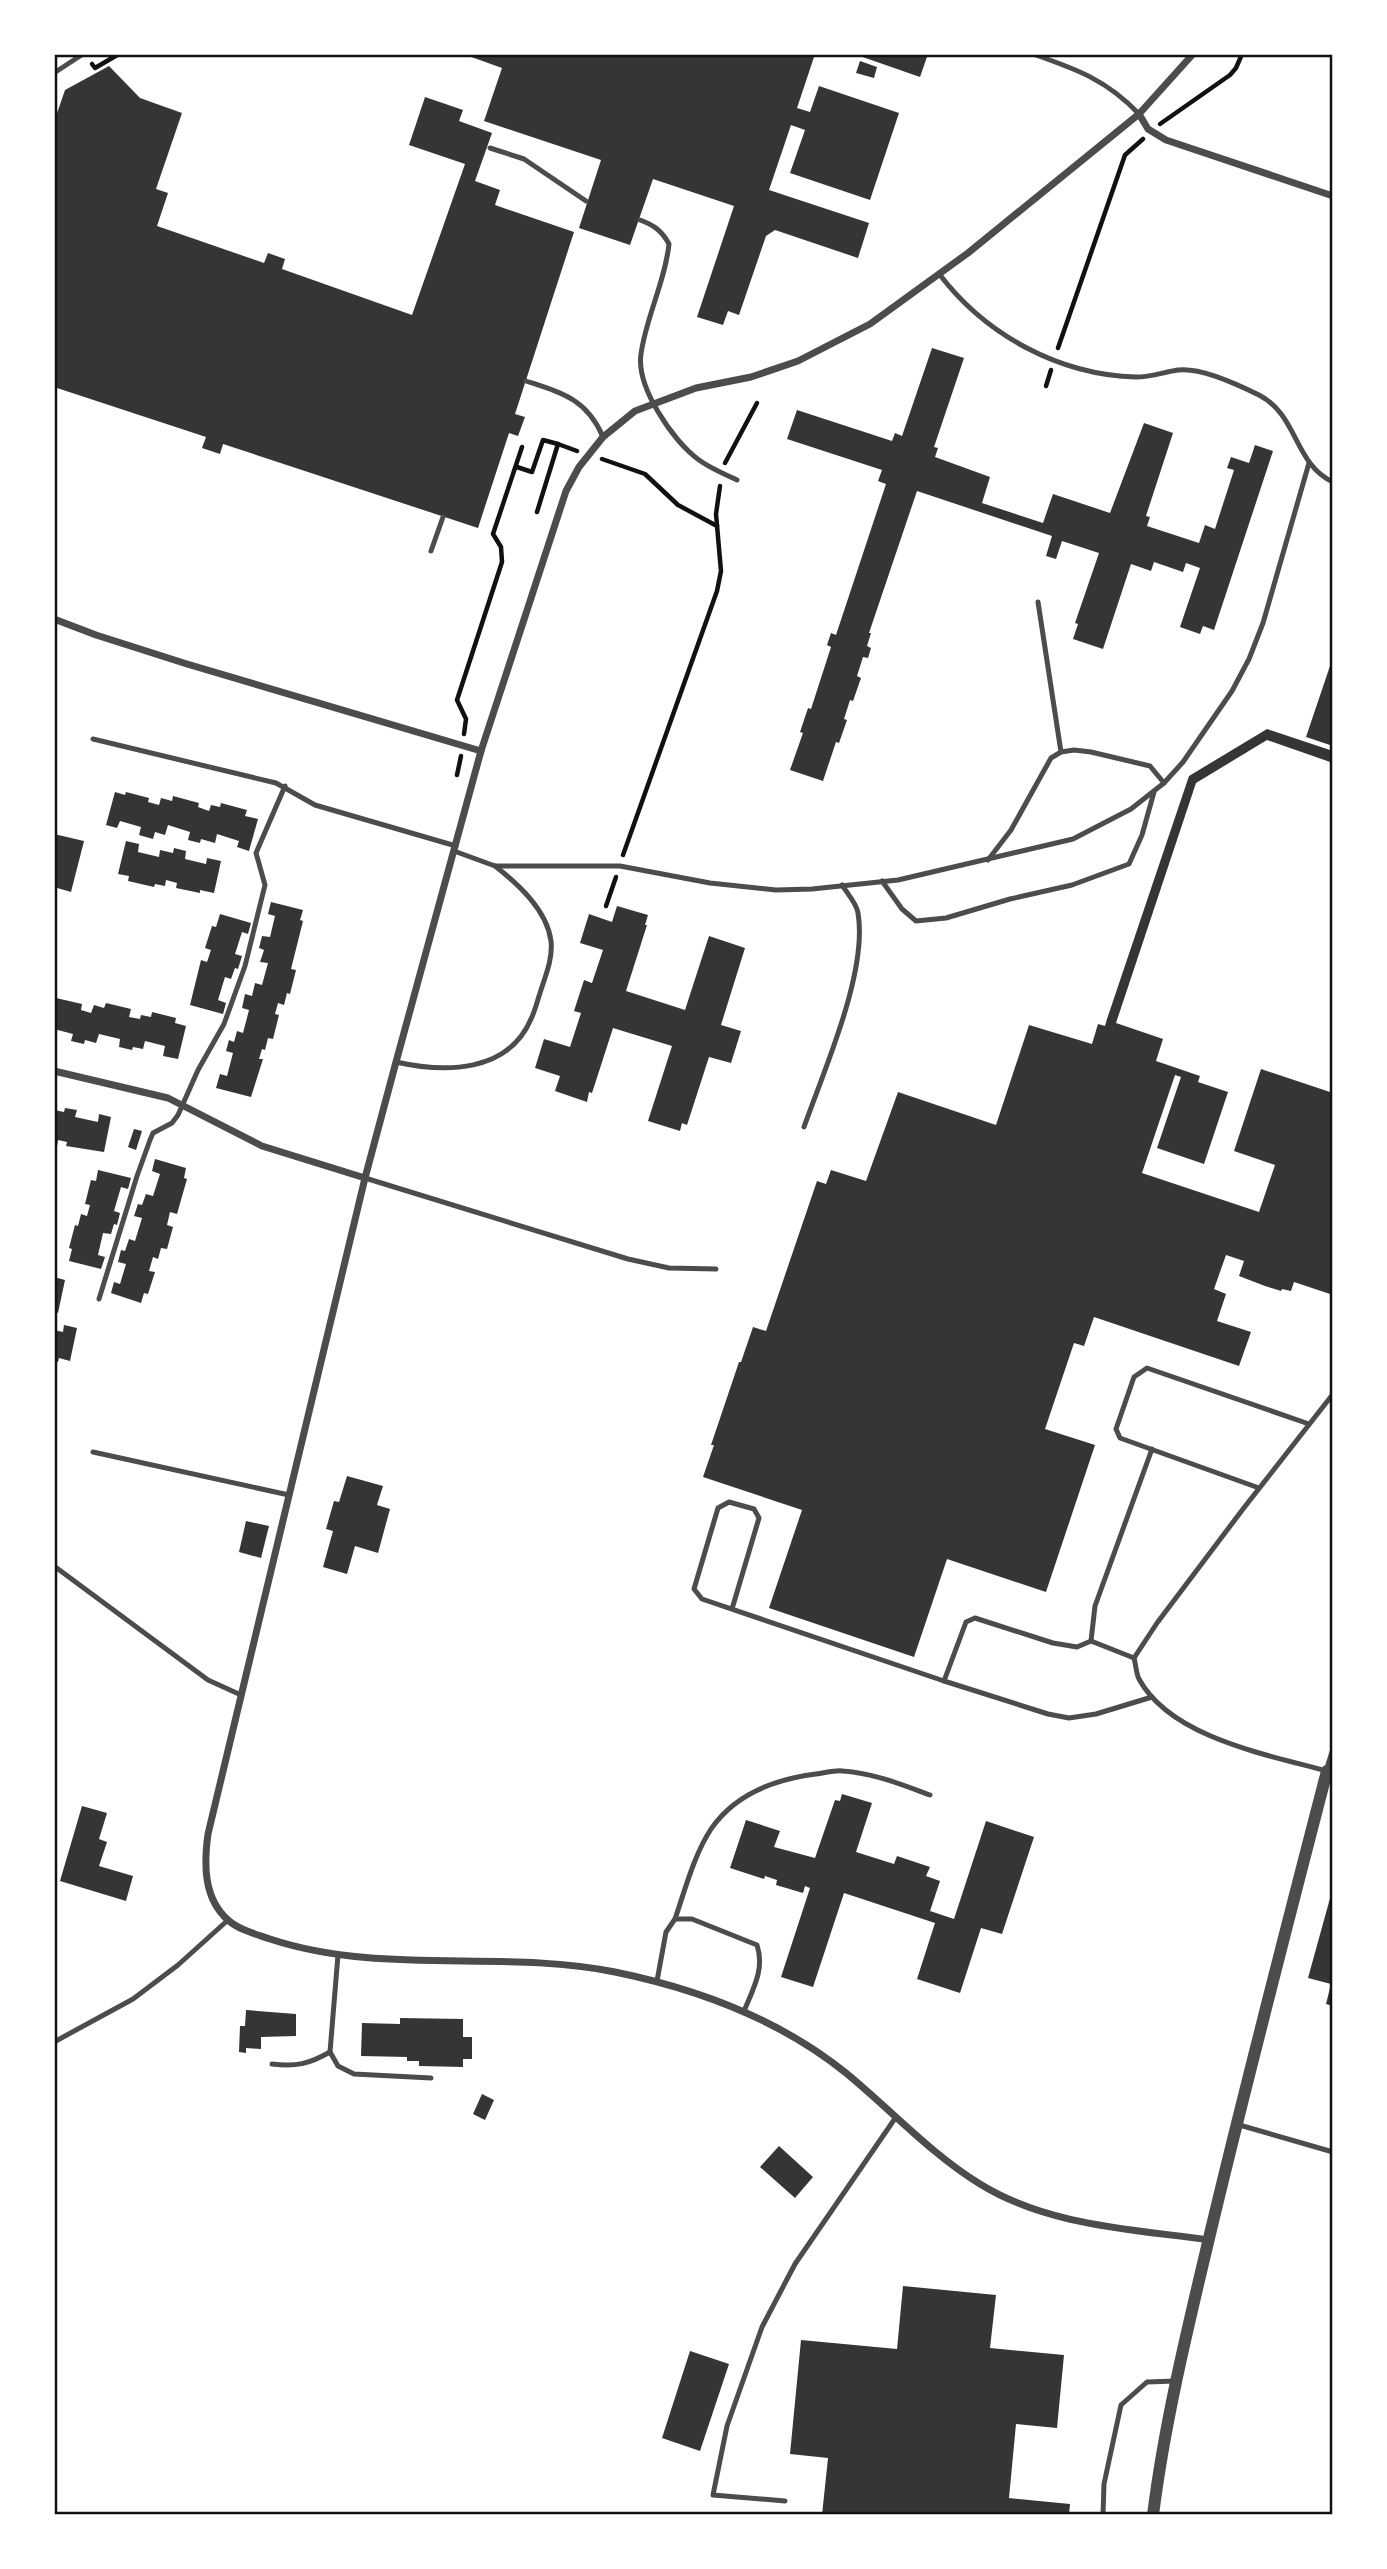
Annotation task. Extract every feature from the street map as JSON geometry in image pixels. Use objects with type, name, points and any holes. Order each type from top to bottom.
[{"type":"street","points":[[1193,54],[1139,114],[940,275],[870,324],[797,361],[751,377],[696,388],[635,411],[603,437],[588,455],[566,491],[481,751],[365,1178],[208,1834],[204,1866],[211,1895],[228,1920],[251,1933],[283,1943],[338,1955],[408,1961],[532,1963],[598,1968],[657,1981],[744,2011],[794,2037],[844,2071],[941,2156],[981,2184],[1023,2206],[1099,2226],[1209,2240]]},
{"type":"street","points":[[1139,114],[1152,131],[1166,140],[1333,195]]},
{"type":"street","points":[[54,619],[187,664],[481,751]]},
{"type":"street","points":[[54,1071],[168,1098],[262,1146],[365,1178]]},
{"type":"street","points":[[1153,2515],[1176,2381],[1236,2124],[1333,1752]]},
{"type":"lane","points":[[54,73],[83,54]]},
{"type":"lane","points":[[1033,54],[1095,78],[1121,96],[1139,114]]},
{"type":"lane","points":[[489,148],[524,159],[586,201]]},
{"type":"lane","points":[[640,220],[663,234],[669,244],[640,356],[643,380],[670,431],[684,447],[700,461],[737,480]]},
{"type":"lane","points":[[940,275],[963,302],[1003,335],[1054,360],[1099,372],[1136,377],[1193,370],[1258,395],[1281,412],[1309,463],[1320,475],[1333,482]]},
{"type":"lane","points":[[526,381],[571,397],[590,414],[603,437]]},
{"type":"lane","points":[[495,866],[620,866],[710,883],[776,890],[811,889],[882,881],[988,860],[1073,839],[1132,809],[1164,783],[1183,762],[1212,720],[1249,659],[1276,581],[1309,463]]},
{"type":"lane","points":[[431,551],[443,516]]},
{"type":"lane","points":[[1038,602],[1061,752]]},
{"type":"lane","points":[[93,739],[285,786],[316,805],[455,848],[495,866],[511,878],[531,900],[544,920],[551,940],[549,964],[531,1021],[505,1052],[486,1061],[448,1070],[396,1062]]},
{"type":"lane","points":[[988,860],[1012,831],[1051,758],[1061,752],[1074,750],[1150,766],[1164,783]]},
{"type":"lane","points":[[99,1299],[136,1176],[153,1133],[174,1122],[224,1024],[245,966],[265,885],[256,853],[285,786]]},
{"type":"lane","points":[[882,881],[902,909],[916,921],[946,919],[1010,899],[1072,885],[1129,864],[1142,835],[1154,791]]},
{"type":"lane","points":[[804,1127],[850,995],[859,942],[858,910],[842,886]]},
{"type":"lane","points":[[365,1178],[628,1259],[669,1268],[716,1269]]},
{"type":"lane","points":[[1259,1488],[1120,1438],[1116,1429],[1134,1377],[1147,1368],[1309,1424]]},
{"type":"lane","points":[[1327,1771],[1217,1740],[1175,1716],[1152,1697],[1138,1677],[1134,1658],[1157,1623],[1333,1394]]},
{"type":"lane","points":[[1091,1641],[1096,1606],[1152,1449]]},
{"type":"lane","points":[[93,1452],[289,1495]]},
{"type":"lane","points":[[732,1609],[759,1518],[754,1510],[729,1502],[718,1508],[694,1589],[702,1599],[944,1681],[1048,1714],[1069,1718],[1096,1714],[1152,1697]]},
{"type":"lane","points":[[54,1566],[208,1680],[241,1696]]},
{"type":"lane","points":[[944,1681],[967,1622],[975,1618],[1053,1643],[1077,1647],[1091,1641],[1134,1658]]},
{"type":"lane","points":[[657,1981],[666,1932],[675,1919],[688,1880],[710,1831],[726,1811],[760,1787],[793,1777],[842,1771],[891,1781],[930,1795]]},
{"type":"lane","points":[[675,1919],[692,1919],[757,1945],[762,1958],[759,1975],[744,2011]]},
{"type":"lane","points":[[54,2042],[133,1999],[178,1965],[228,1920]]},
{"type":"lane","points":[[338,1955],[330,2052],[338,2066],[354,2074],[431,2078]]},
{"type":"lane","points":[[272,2064],[290,2067],[313,2061],[330,2052]]},
{"type":"lane","points":[[785,2501],[713,2495],[727,2426],[762,2327],[795,2264],[896,2117]]},
{"type":"lane","points":[[1236,2124],[1333,2152]]},
{"type":"lane","points":[[1103,2515],[1104,2484],[1121,2405],[1147,2382],[1176,2381]]},
{"type":"path","points":[[90,61],[94,68],[119,54]]},
{"type":"path","points":[[1046,386],[1125,155],[1167,117],[1230,75],[1242,54]]},
{"type":"path","points":[[606,906],[717,591],[721,571],[717,526],[722,473],[727,455],[757,403]]},
{"type":"path","points":[[516,467],[532,472],[543,440],[558,444],[645,474],[678,505],[717,526]]},
{"type":"path","points":[[537,512],[558,444]]},
{"type":"path","points":[[457,778],[466,719],[457,700],[502,562],[501,547],[493,534],[522,447]]},
{"type":"building","points":[[463,54],[815,54],[797,108],[810,112],[819,86],[899,113],[870,200],[790,173],[805,130],[791,125],[769,190],[869,223],[858,258],[775,230],[766,236],[739,315],[728,311],[723,325],[697,317],[734,206],[653,179],[630,245],[579,228],[601,160],[484,121],[502,68]]},
{"type":"building","points":[[854,54],[928,54],[920,77]]},
{"type":"building","points":[[860,61],[877,67],[874,78],[856,73]]},
{"type":"building","points":[[109,66],[140,98],[182,113],[156,189],[168,193],[157,226],[264,263],[268,253],[285,259],[282,269],[412,315],[465,164],[409,145],[425,97],[463,110],[459,121],[492,133],[475,181],[500,190],[495,205],[574,232],[515,414],[525,417],[518,436],[509,433],[478,528],[223,444],[220,454],[202,448],[206,437],[54,387],[54,122],[65,90]]},
{"type":"building","points":[[932,348],[964,358],[934,447],[938,448],[935,457],[990,477],[982,503],[1043,523],[1053,494],[1110,513],[1144,423],[1173,433],[1146,516],[1150,517],[1147,526],[1199,543],[1205,525],[1215,529],[1234,470],[1227,468],[1231,457],[1249,463],[1255,445],[1273,451],[1214,630],[1203,626],[1200,634],[1180,627],[1200,568],[1186,563],[1183,572],[1154,562],[1151,571],[1131,564],[1103,649],[1073,639],[1078,624],[1075,623],[1099,553],[1062,541],[1056,559],[1046,556],[1052,536],[917,491],[869,633],[867,646],[871,648],[868,658],[863,657],[857,676],[861,678],[853,701],[850,700],[844,719],[847,720],[839,743],[836,742],[823,781],[790,770],[803,733],[800,732],[808,708],[811,709],[831,647],[827,645],[831,633],[836,635],[886,484],[878,481],[882,470],[787,439],[797,410],[892,441],[895,433],[902,436]]},
{"type":"building","points":[[1333,660],[1333,746],[1306,737]]},
{"type":"building","points":[[1267,729],[1333,751],[1333,763],[1267,740],[1196,783],[1116,1023],[1163,1039],[1156,1061],[1200,1076],[1198,1082],[1228,1092],[1204,1164],[1157,1148],[1181,1077],[1175,1075],[1142,1173],[1259,1212],[1275,1165],[1234,1151],[1261,1069],[1333,1093],[1333,1295],[1294,1282],[1291,1291],[1265,1286],[1239,1276],[1244,1261],[1226,1255],[1214,1289],[1226,1294],[1217,1321],[1251,1332],[1239,1366],[1094,1317],[1084,1346],[1074,1343],[1045,1429],[1095,1445],[1046,1592],[947,1559],[914,1657],[769,1608],[802,1510],[703,1477],[739,1362],[753,1327],[766,1331],[817,1181],[826,1184],[831,1170],[866,1181],[898,1092],[996,1125],[1029,1025],[1092,1044],[1098,1024],[1105,1026],[1189,776]]},
{"type":"building","points":[[115,792],[149,798],[148,802],[159,805],[161,798],[172,801],[173,796],[199,803],[198,807],[209,811],[211,805],[220,807],[221,803],[247,810],[245,816],[258,819],[249,851],[237,847],[239,841],[217,834],[215,843],[201,839],[200,843],[188,840],[190,832],[168,825],[165,835],[155,832],[153,839],[139,835],[141,827],[120,821],[117,828],[106,825]]},
{"type":"building","points":[[54,834],[84,841],[71,892],[54,887]]},
{"type":"building","points":[[126,841],[139,844],[138,852],[159,857],[160,850],[173,853],[174,848],[186,851],[185,859],[206,864],[207,858],[221,861],[214,893],[176,888],[177,883],[166,880],[165,886],[155,884],[154,887],[128,881],[129,876],[118,874]]},
{"type":"building","points":[[271,902],[303,910],[300,920],[303,921],[291,969],[296,970],[290,994],[287,993],[284,1005],[278,1003],[275,1014],[279,1015],[273,1039],[268,1038],[265,1050],[262,1049],[259,1059],[263,1059],[251,1097],[216,1088],[220,1074],[227,1076],[233,1053],[226,1051],[229,1040],[234,1042],[237,1031],[243,1033],[249,1010],[242,1008],[245,994],[252,996],[255,983],[262,985],[268,963],[260,962],[264,950],[259,948],[262,936],[270,937],[275,916],[268,914]]},
{"type":"building","points":[[617,906],[648,915],[626,991],[685,1010],[709,936],[745,948],[721,1025],[741,1031],[731,1063],[709,1057],[687,1125],[682,1123],[680,1131],[648,1121],[672,1046],[613,1028],[587,1102],[555,1091],[560,1076],[535,1068],[544,1039],[570,1047],[581,1013],[574,1011],[584,980],[592,983],[603,950],[580,943],[589,914],[612,922]]},
{"type":"building","points":[[220,914],[251,923],[248,934],[242,932],[235,954],[242,956],[238,969],[235,968],[231,979],[225,977],[218,1000],[226,1003],[223,1014],[190,1005],[201,960],[207,962],[211,950],[205,948],[212,926],[216,927]]},
{"type":"building","points":[[56,998],[82,1004],[81,1010],[91,1013],[94,1005],[104,1008],[106,1003],[131,1009],[129,1017],[151,1017],[152,1012],[176,1018],[175,1023],[186,1026],[178,1059],[163,1056],[165,1046],[145,1041],[143,1049],[133,1047],[132,1050],[119,1047],[120,1039],[99,1034],[96,1043],[85,1040],[84,1044],[71,1041],[73,1034],[54,1029]]},
{"type":"building","points":[[65,1108],[77,1110],[75,1117],[98,1122],[99,1114],[111,1117],[104,1152],[66,1146],[67,1142],[58,1140],[57,1146],[54,1146],[54,1110],[64,1112]]},
{"type":"building","points":[[134,1129],[142,1131],[136,1150],[128,1147]]},
{"type":"building","points":[[155,1159],[186,1168],[184,1178],[187,1179],[177,1214],[170,1212],[167,1225],[173,1227],[167,1249],[161,1248],[158,1259],[153,1257],[149,1271],[155,1272],[148,1294],[144,1293],[141,1303],[111,1293],[114,1282],[120,1284],[126,1264],[118,1262],[121,1250],[125,1251],[129,1239],[135,1241],[142,1218],[134,1216],[138,1204],[142,1205],[146,1194],[153,1196],[160,1174],[152,1171]]},
{"type":"building","points":[[98,1170],[131,1178],[128,1189],[121,1187],[114,1211],[120,1213],[117,1225],[114,1224],[111,1234],[103,1233],[98,1255],[105,1257],[101,1269],[69,1261],[72,1249],[69,1248],[75,1225],[78,1226],[81,1214],[87,1216],[90,1205],[85,1204],[91,1180],[96,1181]]},
{"type":"building","points":[[54,1277],[65,1280],[58,1313],[54,1312]]},
{"type":"building","points":[[64,1325],[77,1328],[70,1361],[59,1358],[58,1362],[54,1361],[54,1330],[63,1332]]},
{"type":"building","points":[[347,1476],[383,1486],[377,1505],[390,1509],[378,1553],[355,1546],[347,1574],[323,1567],[333,1531],[326,1529],[334,1501],[339,1502]]},
{"type":"building","points":[[246,1521],[269,1526],[261,1558],[239,1552]]},
{"type":"building","points":[[842,1794],[872,1803],[856,1852],[894,1864],[897,1856],[930,1867],[926,1876],[940,1881],[930,1911],[954,1919],[986,1821],[1034,1837],[1002,1934],[981,1928],[960,1993],[917,1979],[935,1923],[844,1893],[813,1987],[781,1977],[810,1888],[805,1886],[803,1893],[776,1885],[777,1880],[765,1876],[764,1879],[730,1868],[746,1820],[780,1831],[774,1847],[815,1858],[835,1800],[840,1801]]},
{"type":"building","points":[[82,1806],[107,1813],[99,1839],[107,1842],[99,1866],[133,1876],[126,1901],[60,1881]]},
{"type":"building","points":[[1332,1891],[1333,2006],[1326,2004],[1331,1984],[1308,1978]]},
{"type":"building","points":[[246,2010],[296,2014],[296,2036],[261,2037],[261,2049],[246,2048],[246,2053],[239,2052],[240,2026],[245,2026]]},
{"type":"building","points":[[400,2018],[463,2019],[463,2037],[472,2037],[472,2059],[463,2059],[463,2067],[419,2066],[419,2061],[407,2061],[407,2057],[361,2056],[362,2023],[400,2024]]},
{"type":"building","points":[[482,2094],[494,2100],[485,2120],[473,2114]]},
{"type":"building","points":[[779,2146],[813,2177],[795,2198],[760,2167]]},
{"type":"building","points":[[903,2286],[996,2295],[990,2348],[1064,2355],[1057,2428],[1016,2424],[1009,2498],[1070,2504],[1069,2515],[822,2515],[828,2458],[790,2454],[801,2340],[897,2349]]},
{"type":"building","points":[[690,2351],[729,2364],[700,2451],[662,2438]]}]
